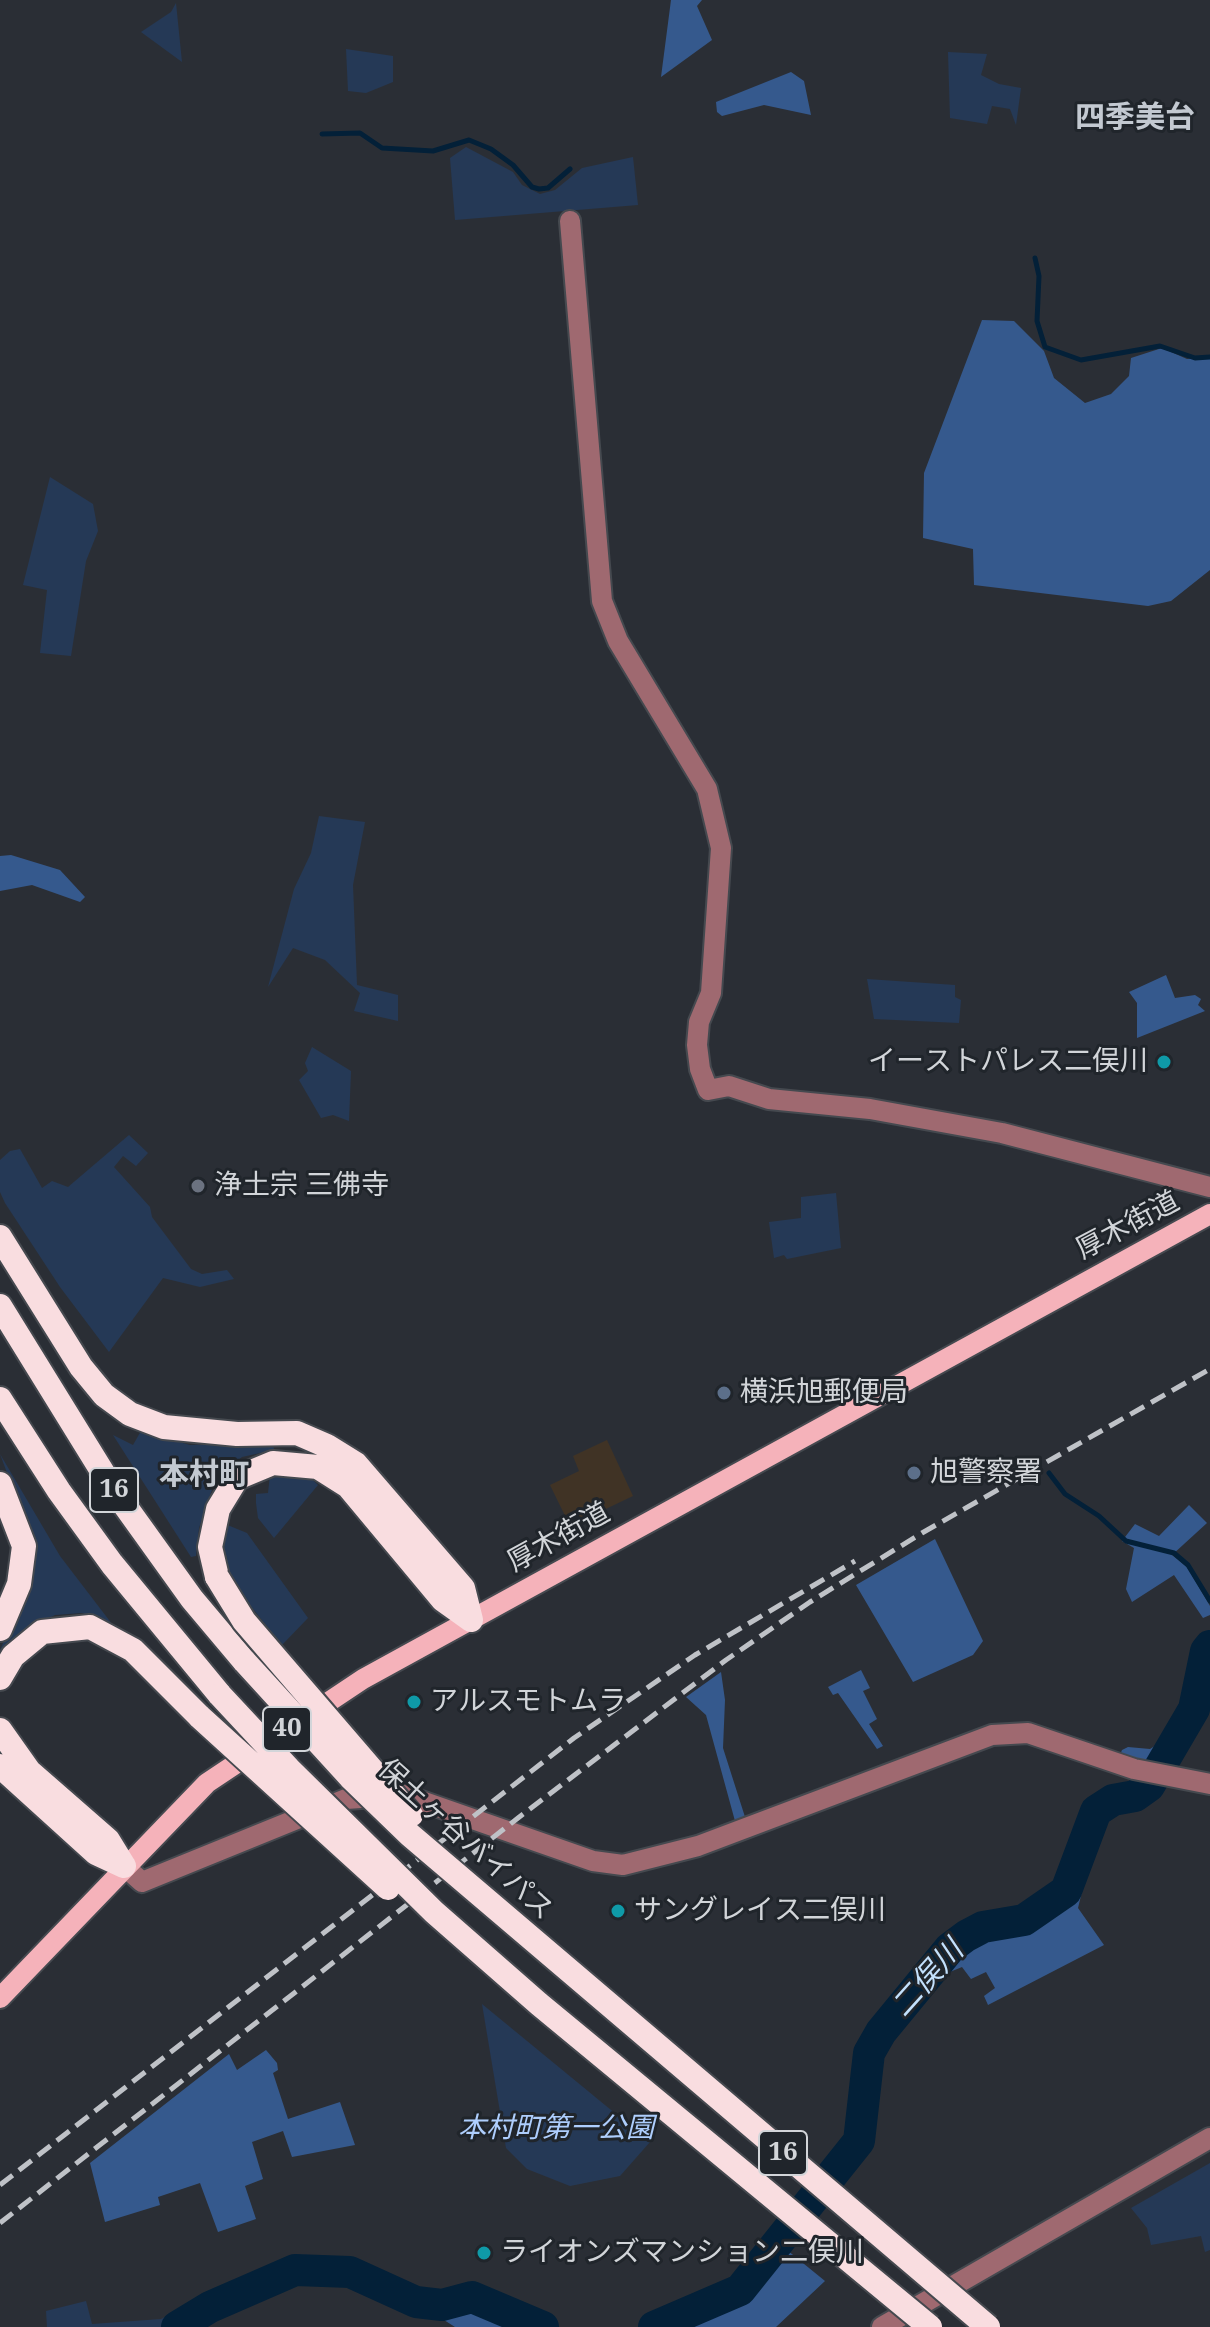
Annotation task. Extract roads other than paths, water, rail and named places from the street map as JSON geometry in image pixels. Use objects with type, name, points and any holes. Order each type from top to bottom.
[{"type":"highway","points":[[0,1237],[81,1367],[104,1395],[130,1414],[164,1427],[237,1434],[297,1433],[327,1446],[356,1464],[463,1588],[471,1620]]},
{"type":"highway","name":"保土ヶ谷バイパス","points":[[0,1306],[113,1489],[192,1599],[245,1662],[410,1835],[988,2327]]},
{"type":"highway","name":"16","points":[[0,1399],[59,1491],[112,1564],[220,1695],[368,1849],[539,2004],[930,2327]]},
{"type":"highway","points":[[471,1620],[443,1600],[348,1486],[318,1467],[273,1463],[237,1478],[218,1509],[210,1547],[217,1577],[244,1621],[358,1758],[415,1820],[489,1888],[578,1980]]},
{"type":"highway","points":[[0,1484],[24,1546],[19,1584],[0,1629]]},
{"type":"highway","points":[[0,1678],[13,1656],[42,1632],[75,1626],[90,1627],[133,1650],[343,1851],[444,1935],[539,2004]]},
{"type":"highway","points":[[0,1730],[29,1771],[108,1840],[124,1866]]},
{"type":"highway","points":[[0,1766],[96,1853],[124,1866]]},
{"type":"main road","name":"厚木街道","points":[[0,1998],[207,1783],[363,1679],[1210,1214]]},
{"type":"street","points":[[570,221],[602,601],[618,641],[695,766],[719,830],[721,856],[711,993],[699,1022],[697,1045],[700,1069],[708,1090],[729,1086],[769,1099],[870,1109],[1002,1133],[1210,1187]]},
{"type":"street","points":[[124,1866],[142,1882],[346,1799],[404,1795],[593,1861],[623,1865],[698,1846],[992,1735],[1028,1733],[1134,1769],[1210,1784]]},
{"type":"street","points":[[882,2327],[1210,2138]]},
{"type":"waterway","points":[[322,134],[360,133],[382,148],[433,151],[469,140],[491,149],[513,165],[532,187],[539,189],[548,188],[570,169]]},
{"type":"waterway","points":[[1035,258],[1039,276],[1037,321],[1045,347],[1081,360],[1160,346],[1195,358],[1210,357]]},
{"type":"waterway","points":[[1049,1473],[1065,1494],[1099,1516],[1126,1541],[1174,1553],[1188,1565],[1210,1601]]},
{"type":"waterway","name":"二俣川","points":[[654,2327],[740,2290],[859,2141],[869,2053],[881,2032],[950,1948],[983,1927],[1024,1920],[1066,1891],[1096,1811],[1113,1800],[1135,1796],[1149,1786],[1194,1709],[1206,1651],[1210,1646]]},
{"type":"waterway","name":"二俣川","points":[[177,2327],[210,2307],[295,2270],[350,2272],[416,2302],[442,2305],[472,2297],[543,2327]]},
{"type":"railway","points":[[0,2223],[518,1818],[726,1660],[810,1602],[922,1533],[1210,1369]]},
{"type":"railway","points":[[0,2185],[574,1738],[695,1655],[855,1561]]},
{"type":"place","name":"イーストパレス二俣川","points":[[1164,1062]]},
{"type":"place","name":"浄土宗 三佛寺","points":[[198,1186]]},
{"type":"place","name":"横浜旭郵便局","points":[[724,1393]]},
{"type":"place","name":"旭警察署","points":[[914,1473]]},
{"type":"place","name":"アルスモトムラ","points":[[414,1702]]},
{"type":"place","name":"サングレイス二俣川","points":[[618,1911]]},
{"type":"place","name":"ライオンズマンション二俣川","points":[[484,2253]]},
{"type":"district","name":"四季美台","points":[[1135,118]]},
{"type":"district","name":"本村町","points":[[204,1475]]},
{"type":"park label","name":"本村町第一公園","points":[[556,2129]]}]
